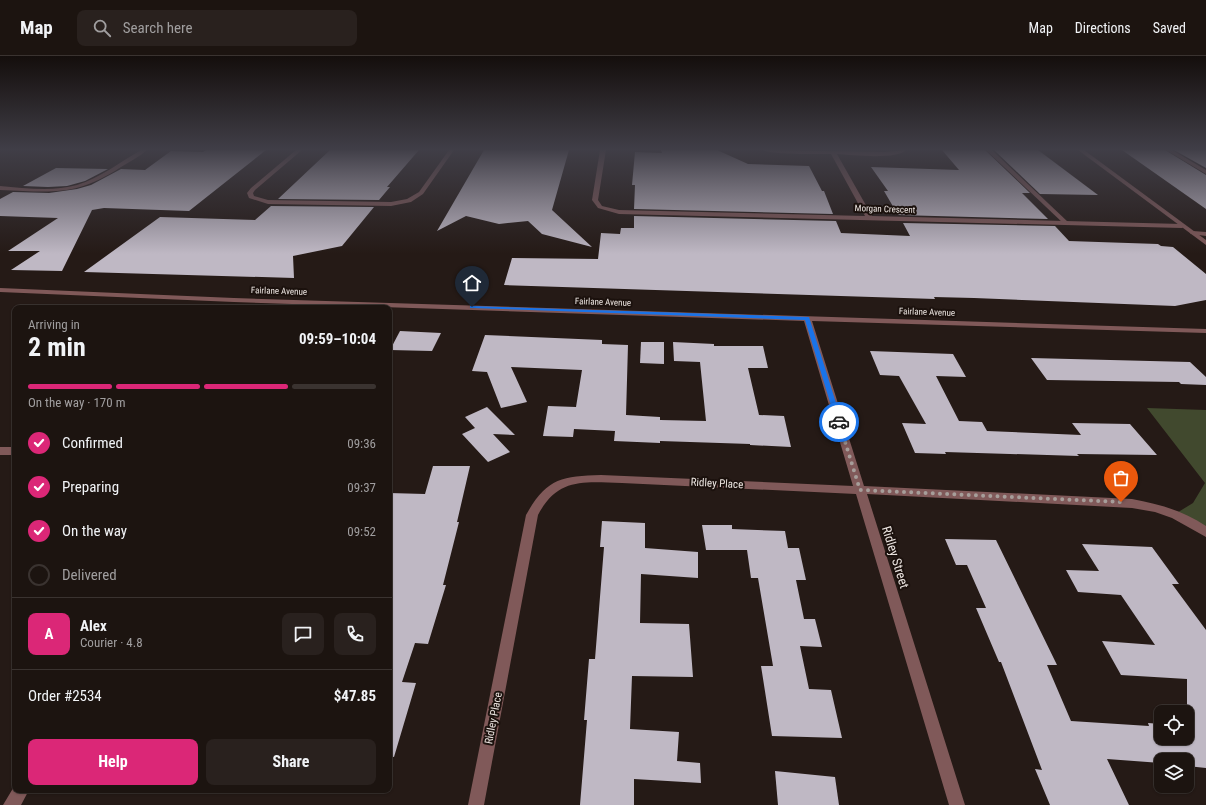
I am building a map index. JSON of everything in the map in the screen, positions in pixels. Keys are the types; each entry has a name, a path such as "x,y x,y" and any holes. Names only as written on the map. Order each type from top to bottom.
{"street":[{"path":"0,188 55,190 81,185"},
{"path":"258,185 250,193 252,197 268,202 383,204 402,203 416,198 427,185"},
{"name":"Morgan Crescent","path":"597,185 595,200 600,207 611,211 1182,226"},
{"path":"851,185 869,218"},
{"path":"1026,185 1066,222"},
{"path":"1127,185 1206,243"},
{"path":"1193,234 1206,234"},
{"name":"Fairlane Avenue","path":"0,290 234,300 1206,331"},
{"path":"230,305 234,300"},
{"name":"Ridley Street","path":"807,318 957,805"},
{"path":"0,451 12,451"},
{"name":"Ridley Place","path":"476,805 532,515 541,498 553,488 571,481 622,479 1113,501 1142,504 1175,514 1194,523 1206,532"},
{"path":"11,805 19,793"}],"green space":[{"path":"1147,408 1206,410 1206,532 1175,514 1193,503 1205,483"}],"building":[{"path":"25,185 71,185 48,187 23,186"},
{"path":"91,185 222,185 189,211 104,208 92,210 62,271 11,270 40,251 8,251 58,218 0,216 0,199 13,192 49,193 77,189"},
{"path":"293,185 389,185 387,187 390,187 379,200 278,199"},
{"path":"464,185 559,185 552,210 592,247 542,234 528,221 499,224 466,216 437,231"},
{"path":"632,185 819,185 822,191 824,191 833,214 634,209 635,185"},
{"path":"884,185 1022,185 1030,193 1022,193 1048,219 898,215 884,191 888,191"},
{"path":"1031,185 1085,185 1098,195 1040,194"},
{"path":"1172,185 1206,185 1206,209"},
{"path":"271,206 374,207 342,246 293,256 294,278 84,272 160,217 255,220"},
{"path":"634,216 836,221 841,233 910,236 903,223 1055,226 1069,241 1158,244 1161,246 1173,247 1206,274 1206,300 1175,306 974,298 934,297 935,299 504,285 512,258 598,259 601,233 620,234 621,228 634,228"},
{"path":"400,331 441,333 432,351 392,350 392,346"},
{"path":"485,335 602,340 602,344 628,345 626,415 660,417 660,420 706,421 700,362 674,361 673,342 714,344 714,346 763,346 768,368 748,368 759,415 784,416 791,447 750,444 614,441 615,431 574,429 573,437 543,436 548,406 576,407 582,370 511,367 527,402 501,408 487,372 472,371"},
{"path":"641,342 664,342 664,364 640,363"},
{"path":"870,351 953,354 966,377 936,376 959,421 982,422 987,431 1081,435 1072,423 1130,424 1157,455 1077,454 1079,456 945,452 946,454 915,453 902,423 926,424 899,376 880,375"},
{"path":"1031,358 1190,362 1206,377 1206,385 1181,384 1179,382 1047,380"},
{"path":"487,407 515,435 493,434 510,452 488,462 462,434 475,428 465,417"},
{"path":"433,466 470,466 457,522 459,522 443,585 446,585 428,644 415,643 402,682 416,683 394,757 392,757 392,493 425,494"},
{"path":"602,521 645,523 645,548 698,552 698,578 641,574 640,623 689,624 693,677 632,676 630,729 679,732 677,761 700,763 701,783 634,779 634,805 580,805 587,720 584,720 589,659 595,659 604,547 600,547"},
{"path":"702,525 732,525 732,529 785,531 788,548 799,548 806,580 796,580 804,619 815,619 822,647 800,646 809,689 831,690 842,738 772,736 761,666 773,666 758,578 751,578 747,550 706,550"},
{"path":"945,539 996,540 1057,665 1047,665 1071,721 1149,726 1148,723 1154,723 1154,745 1194,745 1194,705 1187,705 1187,679 1121,675 1102,641 1155,645 1121,595 1078,592 1066,570 1099,571 1082,544 1152,547 1179,584 1172,584 1206,630 1206,768 1194,767 1194,753 1154,753 1154,762 1107,759 1129,805 1050,805 1035,769 1042,770 1001,662 999,662 976,608 986,608 967,565 956,565"},
{"path":"775,771 835,777 839,805 778,805"}],"way so far":[{"path":"839,422 860,490 1121,502"}],"route":[{"path":"472,307 807,318 839,422"}]}
